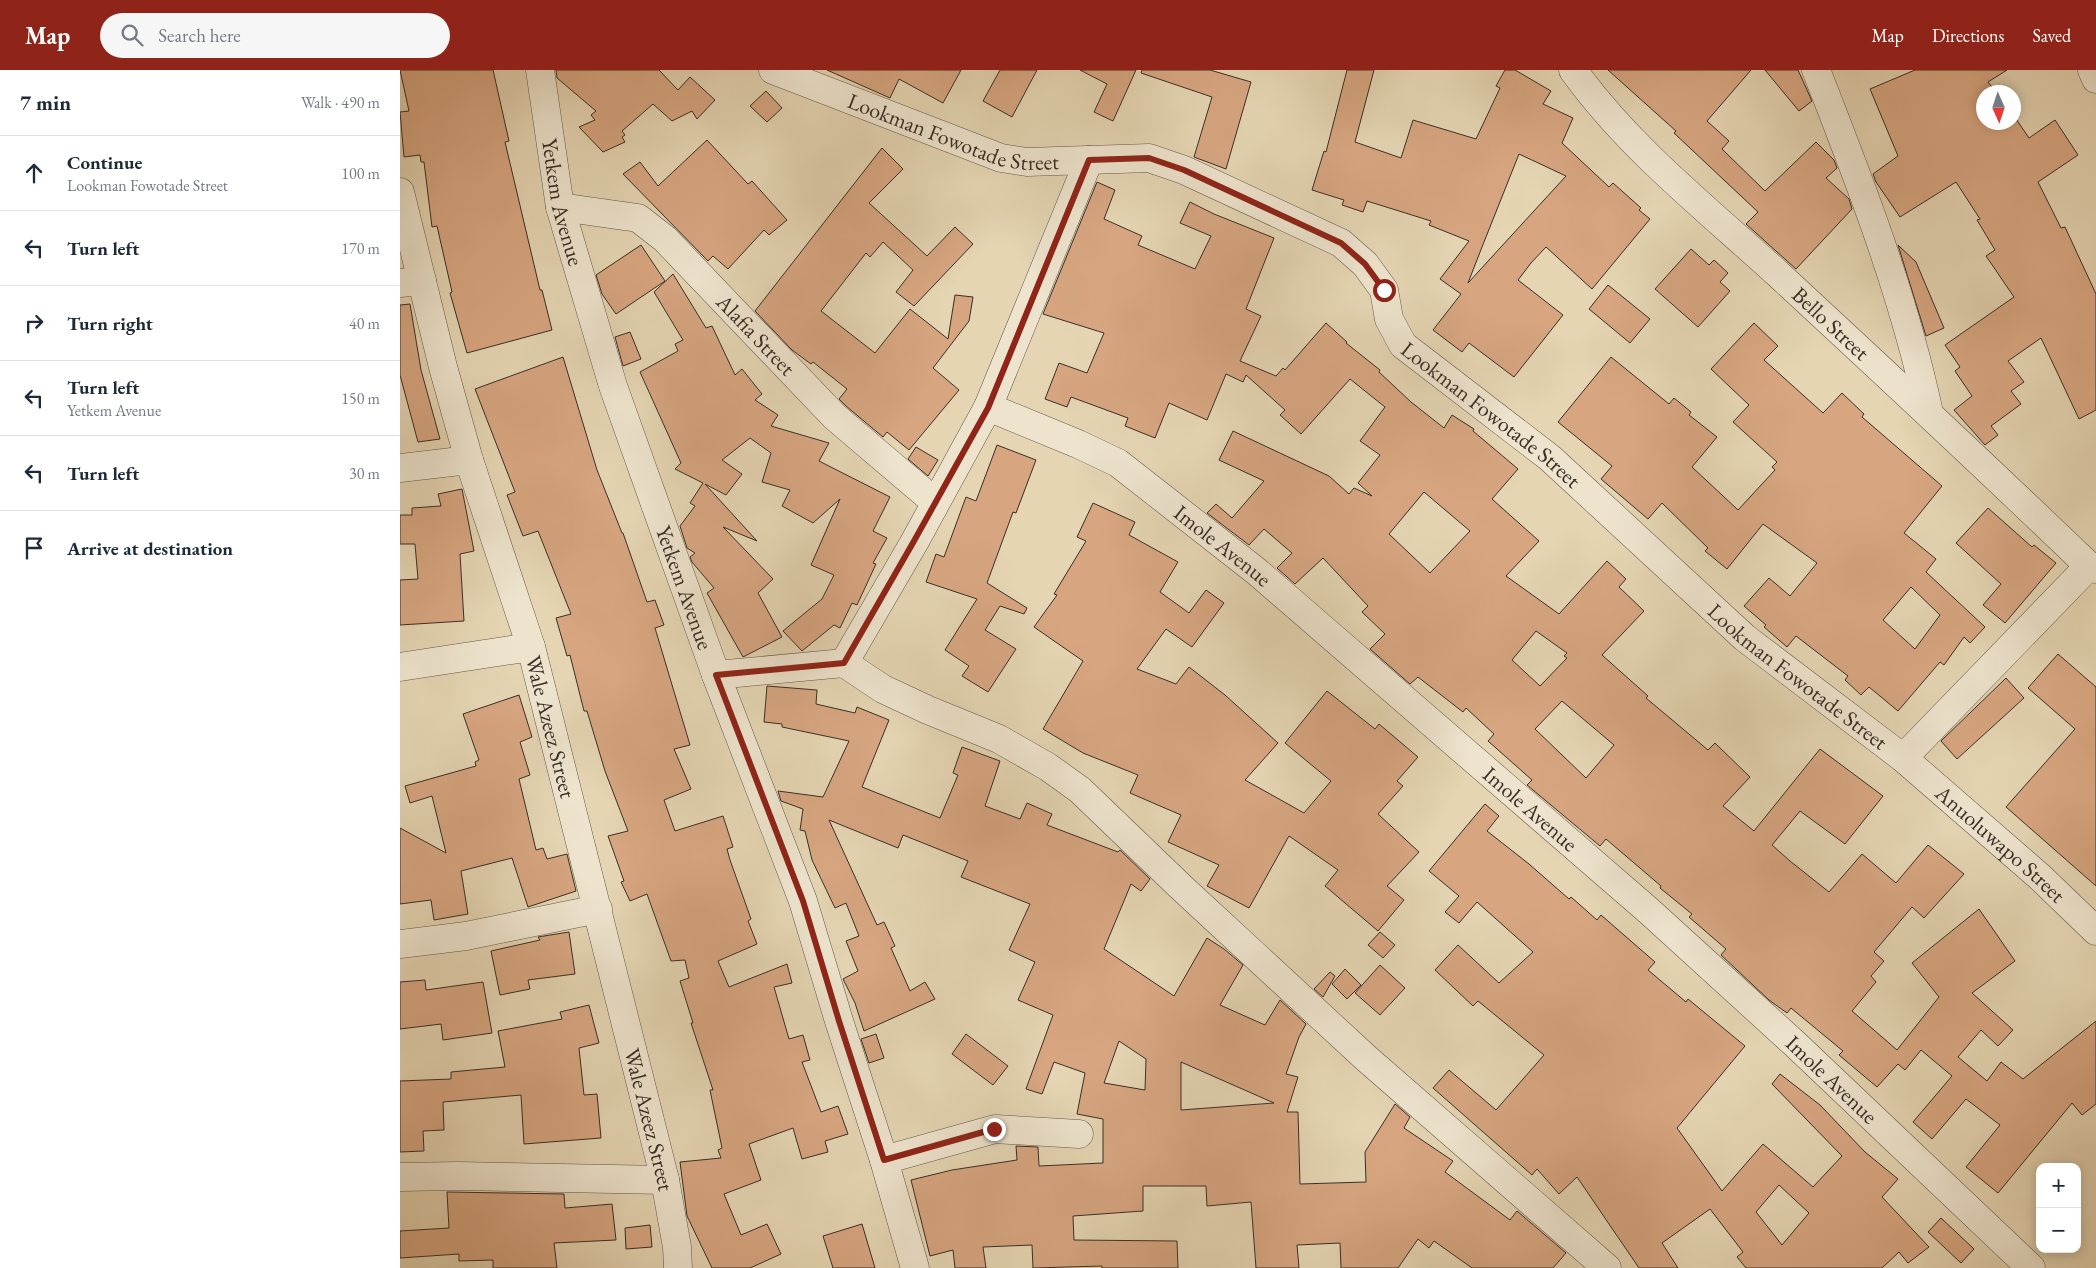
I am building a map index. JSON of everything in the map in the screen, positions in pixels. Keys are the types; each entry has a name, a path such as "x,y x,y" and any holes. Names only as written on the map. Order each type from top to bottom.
{"street":[{"name":"Yetkem Avenue","path":"540,70 560,207 614,386 716,675 803,901 884,1160 914,1268"},
{"name":"Lookman Fowotade Street","path":"773,70 1001,158 1027,162 1149,158 1184,170 1341,243 1365,264 1384,290 1389,319 1403,345 1550,458 1745,638 1903,758"},
{"name":"Bello Street","path":"1573,70 1590,93 1636,144 1929,413 2093,567"},
{"path":"1816,70 1855,169 1898,294 1916,352 1929,413"},
{"path":"2092,70 2096,79"},
{"path":"844,663 988,408 1089,160"},
{"name":"Wale Azeez Street","path":"400,192 411,282 443,367 469,460 531,647 665,1180 677,1247 678,1268"},
{"name":"Alafia Street","path":"560,207 638,218 665,239 835,417 935,502"},
{"name":"Imole Avenue","path":"988,408 1078,444 1118,463 1256,571 1678,938 1795,1044 2031,1268"},
{"path":"400,468 469,460"},
{"path":"1903,758 2093,567"},
{"path":"400,667 531,647"},
{"path":"716,675 844,663 883,689 998,739 1048,767 1080,790 1182,888 1366,1058 1607,1268"},
{"name":"Anuoluwapo Street","path":"1903,758 2040,877 2096,931"},
{"path":"400,944 466,936 598,909"},
{"path":"884,1160 994,1129 1079,1134"},
{"path":"400,1178 458,1176 665,1180"}],"building":[{"path":"400,70 493,70 509,141 505,142 540,290 542,290 552,330 467,353 450,293 452,292 437,226 432,227 424,162 421,162 420,155 404,157 400,112 409,111"},
{"path":"556,70 659,70 678,90 690,77 715,100 697,119 692,111 672,121 653,104 622,131 625,135 622,137 625,142 603,152 579,127 595,120 591,115 596,111 557,78"},
{"path":"827,70 961,70 943,103 899,79 890,98"},
{"path":"1000,70 1037,70 1012,117 983,101"},
{"path":"1080,70 1136,70 1113,121 1094,112 1107,84"},
{"path":"1142,70 1210,70 1251,82 1226,169 1194,157 1212,97 1141,73"},
{"path":"1347,70 1374,70 1355,142 1401,158 1413,120 1476,139 1500,88 1496,86 1505,70 1515,70 1551,91 1543,104 1573,118 1562,143 1609,187 1613,183 1641,208 1639,210 1650,219 1592,289 1546,247 1531,263 1518,280 1563,315 1514,377 1469,343 1462,352 1433,330 1461,294 1440,279 1469,241 1429,225 1431,221 1367,201 1363,212 1342,205 1344,200 1312,190 1324,151 1326,152","holes":["1519,154 1566,176 1468,283"]},
{"path":"1608,70 1751,70 1707,121 1729,141 1722,149 1765,191 1816,142 1834,160 1837,168 1826,178 1849,199 1852,209 1796,269 1746,224 1758,212 1674,133 1676,131"},
{"path":"1765,70 1798,70 1812,101 1799,111"},
{"path":"1915,70 2007,70 1988,82 1990,85 1976,85 1976,130 2021,130 2021,126 2029,138 2055,120 2078,155 2038,182 2061,228 2065,227 2096,294 2096,410 2079,419 2041,338 2008,361 2024,382 2011,391 2021,404 1991,426 1998,435 1985,445 1954,410 1972,396 1955,371 1960,367 1945,345 2014,297 1986,256 1995,250 1977,220 1980,219 1956,182 1900,217 1876,182 1873,174 1898,156 1870,89"},
{"path":"766,91 782,108 767,122 750,106"},
{"path":"707,140 748,184 752,181 787,220 769,235 764,230 728,269 713,256 708,261 623,174 640,162 658,186"},
{"path":"882,148 903,169 869,203 927,256 955,227 973,244 914,306 896,292 913,270 883,242 870,257 866,253 821,311 875,353 910,309 948,339 955,295 973,297 969,321 933,368 959,390 909,450 887,432 883,437 846,406 839,399 847,389 813,362 811,364 792,350 755,311"},
{"path":"1097,182 1115,190 1104,219 1142,236 1138,245 1195,269 1211,236 1180,223 1190,202 1214,214 1274,238 1246,309 1261,316 1240,361 1276,376 1283,368 1285,370 1326,323 1346,343 1380,370 1379,372 1411,402 1444,428 1452,415 1474,429 1473,431 1518,469 1492,499 1539,541 1506,576 1559,614 1607,561 1626,579 1619,587 1644,611 1602,655 1648,696 1646,698 1708,750 1715,743 1750,777 1723,806 1754,831 1820,749 1883,796 1845,844 1800,811 1772,845 1829,892 1862,854 1896,883 1928,845 1964,874 1924,918 1912,907 1874,952 1884,961 1871,976 1876,982 1852,1011 1897,1050 1939,997 1912,963 1979,909 2015,961 1972,993 2013,1030 1998,1046 1981,1030 1958,1057 1987,1081 2001,1062 2023,1079 2096,1021 2096,1104 2082,1115 2072,1103 1998,1193 1966,1167 2000,1125 1966,1099 1932,1139 1913,1122 1952,1076 1921,1050 1905,1070 1898,1064 1877,1087 1839,1055 1843,1051 1791,1008 1787,1013 1769,1000 1721,955 1726,949 1689,917 1692,914 1660,888 1661,886 1606,839 1600,846 1527,785 1532,780 1488,741 1494,734 1466,708 1463,712 1418,677 1410,684 1370,649 1385,634 1362,612 1368,606 1323,558 1295,584 1277,568 1292,553 1264,529 1249,545 1207,513 1216,504 1232,518 1264,481 1219,460 1233,431 1329,476 1349,494 1354,488 1372,496 1358,483 1380,455 1360,441 1385,407 1350,379 1301,434 1280,415 1285,410 1246,375 1243,382 1226,374 1207,420 1169,403 1155,438 1125,426 1128,418 1071,397 1067,407 1045,399 1059,363 1087,373 1104,333 1043,314","holes":["1424,492 1470,531 1430,573 1389,534","1536,631 1567,653 1564,656 1567,658 1540,686 1512,660","1562,701 1614,745 1586,778 1535,729"]},
{"path":"641,245 665,281 616,314 602,294 596,275"},
{"path":"1898,245 1916,262 1944,328 1926,336"},
{"path":"1691,249 1709,265 1714,260 1728,273 1720,282 1730,291 1698,327 1655,289"},
{"path":"673,274 706,328 712,326 735,375 742,369 762,394 755,400 778,415 771,426 829,443 819,461 890,497 873,531 887,538 873,563 876,564 857,605 852,603 840,628 834,625 802,651 783,631 822,599 834,575 811,565 840,499 813,523 782,506 790,490 762,482 771,453 750,438 722,460 742,474 726,495 705,484 757,541 723,527 773,579 758,593 782,637 743,657 707,593 714,588 692,562 690,557 695,553 687,548 680,526 695,506 690,503 703,483 675,469 681,463 640,372 678,351 675,344 683,340 654,292"},
{"path":"1608,285 1650,319 1630,343 1589,309"},
{"path":"410,304 421,370 440,439 418,442 400,375 400,305"},
{"path":"1754,323 1778,346 1764,360 1823,413 1842,393 1864,414 1862,417 1942,486 1904,533 1936,559 1926,572 1985,627 1970,643 1964,637 1944,665 1940,662 1898,711 1869,687 1861,695 1845,680 1848,676 1796,636 1787,647 1744,606 1769,578 1790,596 1817,563 1763,524 1727,569 1705,551 1708,548 1662,503 1648,519 1601,479 1612,466 1558,422 1611,357 1669,404 1674,398 1691,412 1689,415 1717,437 1692,467 1738,510 1775,470 1772,467 1777,462 1733,422 1749,405 1711,369","holes":["1911,587 1940,615 1915,649 1883,620"]},
{"path":"630,332 641,359 623,366 615,337"},
{"path":"563,357 597,470 623,533 647,602 655,600 664,625 655,628 690,745 674,749 691,789 664,800 675,831 723,816 733,847 727,849 751,919 748,921 757,944 718,961 729,987 787,964 792,983 774,987 789,1039 803,1035 810,1060 802,1062 821,1112 838,1106 848,1134 825,1141 828,1152 802,1159 793,1128 749,1144 761,1180 724,1194 741,1235 767,1224 781,1254 750,1268 712,1268 687,1216 680,1162 721,1158 718,1150 722,1148 710,1090 713,1090 691,1023 693,1023 680,981 689,978 685,960 671,961 647,894 630,901 621,882 624,881 608,836 628,831 605,771 587,711 584,711 570,655 567,656 556,618 571,614 538,531 523,536 507,495 515,492 475,389"},
{"path":"997,445 1036,460 1016,513 1013,512 987,583 1027,608 1024,614 1000,606 985,630 1016,649 988,692 962,676 969,666 945,650 977,599 926,582 936,554 944,557 966,497 976,501"},
{"path":"916,447 938,460 928,476 908,459"},
{"path":"462,489 474,551 460,554 464,621 400,625 400,580 418,579 415,544 400,544 400,515 412,515 412,508 441,506 438,494"},
{"path":"1093,503 1135,522 1129,535 1178,562 1160,592 1189,613 1206,590 1224,603 1192,647 1166,629 1137,669 1176,684 1189,667 1225,695 1278,743 1245,780 1304,813 1331,781 1285,743 1327,691 1375,729 1379,724 1418,757 1397,781 1403,786 1378,814 1419,852 1387,886 1404,900 1378,931 1325,886 1338,870 1289,836 1249,908 1207,886 1219,865 1168,842 1181,815 1130,793 1138,775 1083,753 1043,729 1083,661 1034,627 1057,595 1054,594 1086,541 1077,537"},
{"path":"1988,508 2032,547 2034,545 2056,563 2005,623 1983,605 2001,584 1956,543"},
{"path":"2058,654 2096,687 2096,886 2006,807 2075,729 2028,688"},
{"path":"2006,678 2024,698 1957,759 1941,741"},
{"path":"767,686 817,690 816,704 855,713 857,707 889,720 862,787 940,818 958,775 953,773 962,747 1000,761 985,806 1020,819 1027,803 1052,814 1047,825 1118,852 1120,850 1150,879 1141,891 1131,884 1104,949 1174,996 1207,938 1243,965 1220,1005 1265,1025 1280,1000 1306,1024 1299,1037 1286,1074 1298,1077 1287,1112 1298,1112 1300,1184 1366,1182 1365,1152 1395,1104 1410,1117 1404,1128 1453,1161 1445,1172 1510,1220 1517,1211 1566,1253 1553,1268 1472,1268 1434,1241 1429,1248 1418,1239 1398,1268 1341,1268 1340,1243 1297,1245 1299,1268 1256,1268 1251,1202 1207,1206 1206,1186 1143,1186 1143,1211 1073,1216 1074,1240 1177,1241 1178,1268 1102,1268 1102,1266 1033,1268 1032,1245 983,1247 986,1268 955,1268 953,1250 930,1256 911,1180 952,1170 1017,1160 1016,1146 1038,1147 1039,1166 1103,1163 1103,1119 1077,1114 1085,1073 1054,1062 1042,1094 1026,1089 1053,1015 1018,1000 1035,962 1009,950 1030,904 961,877 968,861 903,835 898,848 829,820 877,925 884,922 895,946 891,948 910,991 925,982 935,999 864,1031 855,1003 843,979 858,971 846,941 859,936 846,903 835,908 812,860 805,831 800,830 803,809 781,801 778,791 823,797 849,741 782,727 782,724 764,722","holes":["1119,1041 1146,1059 1145,1090 1104,1083","1181,1062 1274,1103 1181,1110"]},
{"path":"519,695 532,737 520,742 530,775 519,779 536,850 543,848 547,859 567,854 576,891 528,907 512,858 461,871 468,914 434,920 431,900 400,904 400,828 446,853 432,796 410,803 405,786 476,766 475,762 479,760 463,714"},
{"path":"1485,804 1499,816 1487,831 1569,899 1571,897 1597,920 1601,915 1655,962 1648,970 1686,1002 1688,999 1745,1046 1677,1128 1722,1191 1763,1144 1813,1187 1842,1156 1772,1084 1780,1074 1820,1105 1865,1152 1898,1179 1882,1197 1929,1247 1908,1263 1899,1252 1882,1268 1746,1268 1737,1257 1743,1252 1710,1209 1662,1243 1678,1268 1639,1268 1577,1177 1559,1194 1537,1169 1532,1175 1433,1088 1449,1070 1496,1110 1544,1055 1478,1001 1473,1006 1435,970 1458,945 1499,983 1533,952 1477,902 1459,923 1445,912 1459,896 1429,871","holes":["1779,1185 1809,1213 1782,1245 1756,1212"]},
{"path":"569,932 575,974 528,980 530,989 500,995 491,951 540,940 538,937"},
{"path":"1380,932 1395,945 1383,958 1368,945"},
{"path":"1380,965 1405,988 1380,1015 1355,993"},
{"path":"1345,969 1361,985 1347,999 1332,984"},
{"path":"1330,972 1335,976 1323,997 1314,989"},
{"path":"425,980 426,990 483,982 492,1033 443,1040 441,1024 400,1029 400,982"},
{"path":"589,1005 599,1043 579,1048 584,1095 597,1094 601,1138 524,1144 521,1095 443,1102 444,1130 423,1131 424,1151 400,1152 400,1081 451,1079 451,1072 505,1067 498,1031 562,1019 560,1012"},
{"path":"876,1034 884,1058 869,1063 861,1039"},
{"path":"966,1034 1008,1066 993,1085 952,1054"},
{"path":"447,1192 564,1194 565,1208 612,1204 616,1240 554,1243 557,1268 493,1268 493,1260 459,1261 459,1254 400,1258 400,1231 449,1228"},
{"path":"1941,1218 1974,1249 1961,1263 1928,1232"},
{"path":"862,1224 875,1268 833,1268 823,1236"},
{"path":"650,1225 652,1247 626,1249 625,1228"}],"route":[{"path":"994,1129 884,1160 803,901 716,675 844,663 988,408 1089,160 1149,158 1184,170 1341,243 1365,264 1384,290"}]}
